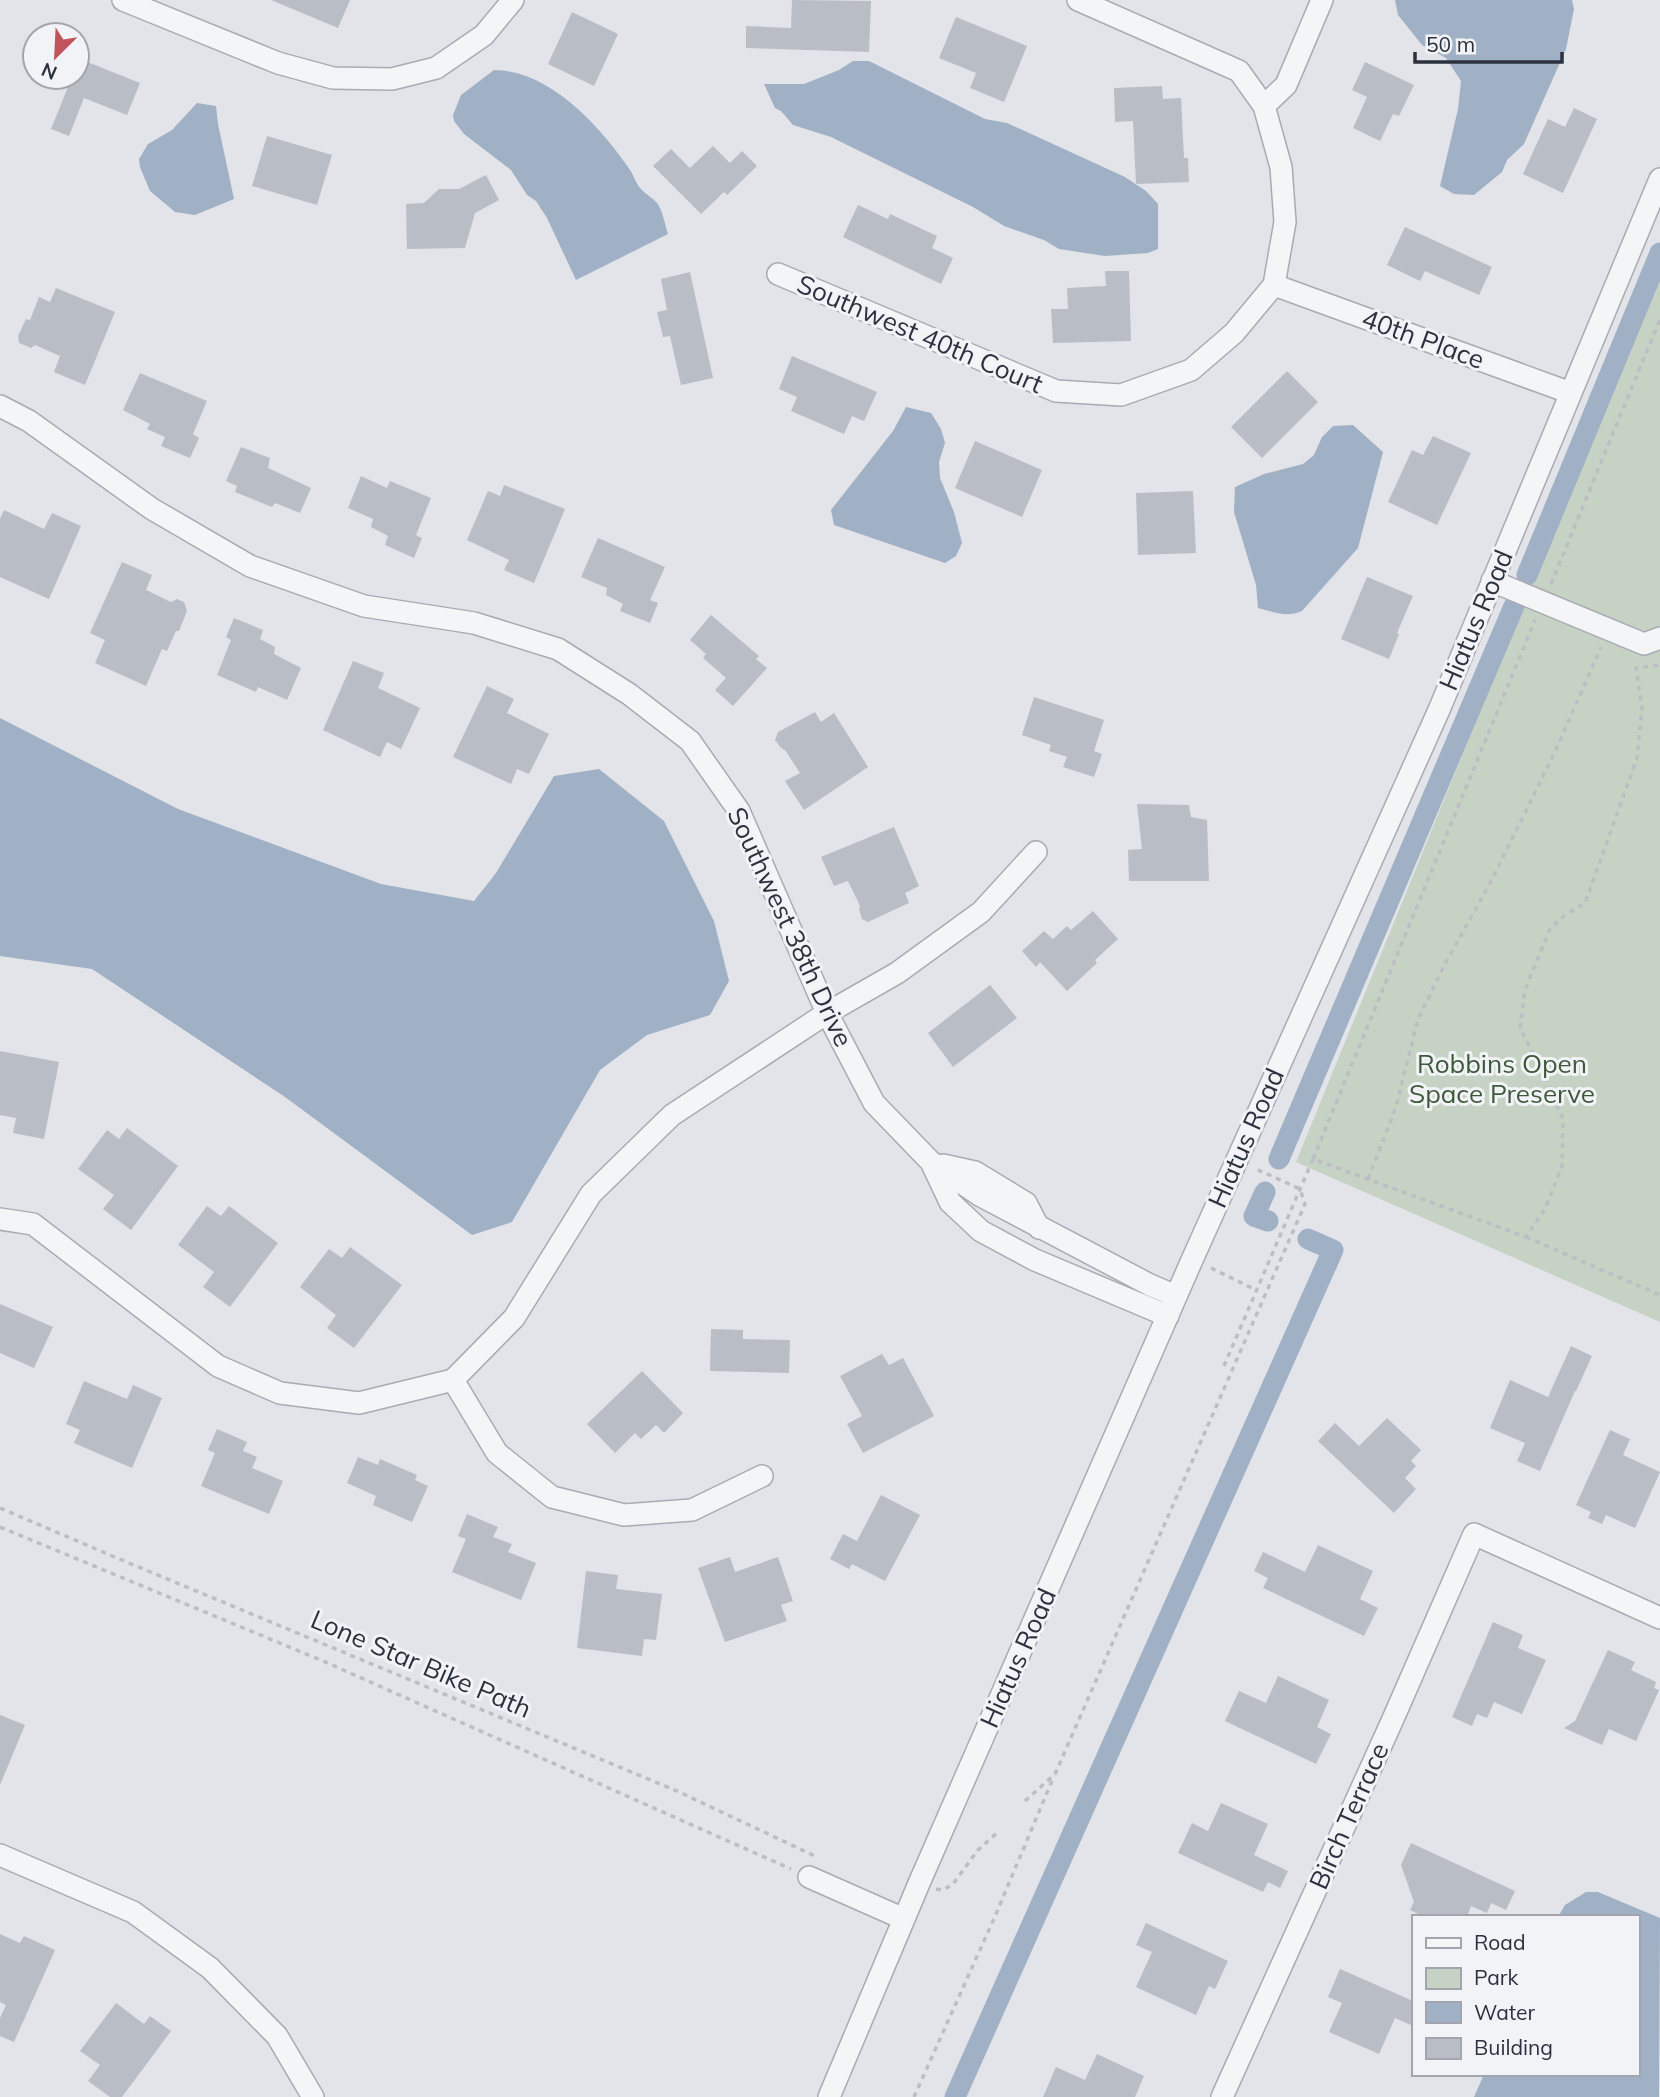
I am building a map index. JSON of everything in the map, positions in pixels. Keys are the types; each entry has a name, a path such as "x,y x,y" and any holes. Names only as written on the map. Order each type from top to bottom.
{"street":[{"path":"124,0 278,63 333,78 392,79 436,68 484,35 513,0"},
{"path":"1078,0 1239,71 1264,106 1282,167 1285,222 1274,285"},
{"path":"1264,106 1286,85 1322,0"},
{"name":"Hiatus Road","path":"829,2097 1168,1316 1439,710 1660,178"},
{"name":"Southwest 40th Court","path":"778,274 1056,391 1121,395 1191,370 1234,333 1274,285"},
{"name":"40th Place","path":"1274,285 1572,393"},
{"name":"Southwest 38th Drive","path":"0,406 29,421 152,509 250,566 364,606 474,623 558,649 629,694 690,741 739,811 827,1013 874,1103 931,1162 981,1196 1150,1285 1177,1296"},
{"path":"1492,581 1644,644 1660,638"},
{"path":"0,1219 33,1224 218,1366 280,1393 359,1403 453,1380 514,1318 591,1194 672,1115 827,1013 897,973 981,912 1036,852"},
{"name":"Southwest 38th Drive","path":"931,1162 950,1202 981,1231 1035,1260 1168,1316"},
{"path":"453,1380 497,1453 552,1497 624,1515 692,1510 762,1476"},
{"name":"Birch Terrace","path":"1222,2097 1388,1732 1474,1534 1660,1618"},
{"path":"0,1855 132,1912 210,1968 277,2036 313,2097"},
{"path":"808,1877 904,1919"}],"path":[{"path":"1224,1366 1313,1158 1660,319"},
{"path":"1368,1179 1396,1107 1418,1019 1528,808 1609,629"},
{"path":"1526,1237 1545,1209 1562,1166 1563,1119 1520,1028 1525,990 1550,929 1565,915 1585,903 1637,758 1642,708 1636,668 1660,665"},
{"path":"1313,1158 1526,1237 1660,1295"},
{"path":"914,2097 1305,1204 1300,1189 1237,1160"},
{"path":"1209,1267 1256,1290"},
{"name":"Lone Star Bike Path","path":"0,1508 677,1791 825,1861"},
{"path":"0,1527 323,1661 808,1877"},
{"path":"1025,1801 1055,1774"},
{"path":"931,1886 943,1890 948,1888 978,1850 998,1832"}],"green space":[{"name":"Robbins Open Space Preserve","path":"1660,271 1660,1322 1296,1162"}],"water":[{"path":"1395,0 1572,0 1574,9 1566,49 1524,144 1507,160 1502,172 1474,195 1454,194 1440,186 1458,109 1461,81 1446,58 1422,45 1398,15"},
{"path":"853,61 869,61 985,119 1007,123 1125,177 1146,191 1158,204 1158,249 1148,253 1105,256 1059,249 1044,240 1004,226 973,207 831,137 793,125 775,108 764,84 804,84 839,70"},
{"path":"494,70 535,80 554,90 589,119 618,153 639,187 657,203 668,234 576,280 547,218 536,201 527,195 511,170 464,134 454,121 453,115 461,95"},
{"path":"197,103 216,106 234,199 195,215 175,212 150,191 139,159 148,144 172,130"},
{"path":"906,407 931,413 941,429 945,443 939,462 940,478 954,512 962,543 956,556 945,563 834,525 831,510 893,431"},
{"path":"1353,425 1383,452 1358,548 1302,611 1285,614 1258,608 1256,585 1234,512 1235,487 1264,474 1303,464 1314,455 1322,437 1333,426"},
{"path":"0,718 178,809 381,884 474,901 496,873 554,776 599,769 664,821 714,921 729,981 710,1015 647,1035 600,1070 512,1222 472,1235 285,1097 92,969 0,956"},
{"path":"1586,1892 1598,1892 1660,1918 1659,2097 1474,2097 1483,2076 1639,2076 1639,1915 1559,1915 1565,1905"}],"building":[{"path":"271,0 350,0 338,28"},
{"path":"792,0 871,1 869,52 746,48 746,26 791,28"},
{"path":"572,12 618,34 594,86 548,64"},
{"path":"956,17 1027,46 1004,102 970,88 976,73 939,58"},
{"path":"1365,62 1414,85 1399,116 1393,114 1380,141 1353,128 1367,97 1352,90"},
{"path":"91,63 140,83 127,115 84,98 69,136 51,129 66,91 91,91"},
{"path":"1162,86 1163,99 1181,98 1184,158 1188,158 1189,182 1136,184 1133,121 1115,122 1114,88"},
{"path":"1574,108 1597,119 1563,193 1523,174 1548,119 1565,127"},
{"path":"267,136 332,155 317,205 252,186"},
{"path":"713,146 730,163 742,151 757,166 727,195 724,192 701,214 653,166 671,149 690,168"},
{"path":"486,175 499,200 475,213 465,248 407,249 406,204 424,203 439,189 459,189"},
{"path":"858,205 888,219 890,214 937,236 932,248 953,258 941,284 843,237"},
{"path":"1405,227 1492,267 1479,295 1425,271 1420,281 1387,265"},
{"path":"1105,271 1129,271 1131,341 1053,343 1051,309 1068,309 1067,288 1106,286"},
{"path":"690,272 713,378 681,385 670,336 663,337 657,312 667,310 661,279"},
{"path":"56,288 115,312 85,385 54,372 60,356 35,345 31,348 19,343 18,336 26,319 30,320 39,297 50,302"},
{"path":"792,356 877,392 864,421 852,416 844,434 791,411 797,397 779,389"},
{"path":"1287,371 1318,402 1262,458 1231,427"},
{"path":"140,373 207,401 193,434 199,438 190,458 161,446 165,437 147,429 150,424 123,410"},
{"path":"1433,436 1471,453 1437,525 1388,502 1412,450 1423,455"},
{"path":"975,441 1042,470 1022,517 955,488"},
{"path":"241,447 270,458 268,468 311,488 300,513 275,503 272,507 235,492 237,486 226,481"},
{"path":"361,476 387,488 390,481 431,498 416,535 422,538 414,558 385,545 388,536 371,527 373,519 348,508"},
{"path":"504,485 565,509 534,583 504,570 509,560 467,540 488,491 500,496"},
{"path":"1193,491 1196,553 1138,555 1136,493"},
{"path":"4,510 44,529 52,513 81,526 49,599 0,577 0,519"},
{"path":"598,538 665,567 650,600 658,603 650,623 620,611 623,604 606,595 607,588 581,577"},
{"path":"122,562 152,575 146,590 171,602 177,599 184,602 187,611 167,651 162,649 146,686 95,663 105,640 90,633"},
{"path":"1367,577 1413,596 1389,659 1341,639"},
{"path":"711,615 759,656 756,659 767,668 733,706 715,690 726,678 703,658 706,654 690,640"},
{"path":"234,618 263,630 260,639 275,647 274,654 301,668 287,700 258,687 256,692 217,675 231,640 226,637"},
{"path":"353,661 384,673 378,688 420,708 401,749 387,742 380,757 323,730"},
{"path":"487,686 514,699 507,713 549,734 529,774 517,769 511,784 453,757"},
{"path":"1034,697 1104,720 1094,751 1102,754 1094,777 1063,767 1067,757 1049,751 1051,745 1022,735"},
{"path":"815,712 821,722 834,713 868,767 804,810 785,781 800,773 775,740 778,732"},
{"path":"1137,804 1189,805 1191,817 1207,820 1209,881 1129,881 1128,850 1142,849"},
{"path":"894,827 919,886 905,893 909,903 868,922 862,919 860,906 848,881 834,886 821,857"},
{"path":"1093,911 1118,939 1067,991 1040,962 1036,967 1022,951 1044,931 1053,939 1067,926 1071,930"},
{"path":"990,985 1017,1018 953,1067 928,1033"},
{"path":"0,1051 59,1062 44,1139 13,1133 16,1118 0,1115"},
{"path":"127,1128 178,1166 131,1230 103,1209 114,1195 78,1169 107,1130 119,1139"},
{"path":"207,1206 221,1216 229,1206 278,1243 230,1307 203,1287 214,1272 178,1245"},
{"path":"350,1247 402,1285 354,1348 327,1328 336,1315 300,1287 329,1249 342,1258"},
{"path":"0,1304 53,1327 34,1368 0,1353"},
{"path":"711,1329 743,1330 743,1339 790,1340 789,1373 710,1371"},
{"path":"1571,1346 1592,1356 1540,1471 1517,1461 1525,1443 1490,1428 1510,1380 1548,1397"},
{"path":"882,1354 889,1365 903,1358 934,1416 863,1453 847,1424 862,1416 840,1376"},
{"path":"642,1371 683,1413 664,1433 656,1425 641,1439 635,1433 615,1453 587,1424"},
{"path":"84,1381 127,1399 133,1385 162,1398 132,1468 74,1443 80,1430 66,1424"},
{"path":"1387,1418 1421,1450 1411,1461 1416,1466 1405,1478 1416,1489 1394,1513 1318,1441 1335,1423 1359,1446"},
{"path":"217,1429 247,1442 243,1451 257,1457 252,1468 283,1481 269,1514 201,1486 215,1453 208,1450"},
{"path":"1610,1430 1630,1439 1623,1455 1660,1472 1635,1528 1606,1515 1602,1524 1588,1518 1591,1512 1576,1505"},
{"path":"358,1457 378,1465 380,1459 417,1475 415,1480 428,1486 412,1522 373,1505 376,1496 347,1483"},
{"path":"881,1495 920,1515 885,1581 852,1564 849,1569 830,1559 843,1534 857,1541"},
{"path":"467,1514 498,1527 493,1537 512,1544 508,1552 536,1563 521,1600 452,1572 466,1539 458,1536"},
{"path":"1318,1545 1373,1571 1360,1599 1378,1608 1364,1636 1263,1588 1268,1578 1254,1571 1263,1552 1305,1572"},
{"path":"730,1557 735,1572 778,1557 793,1601 781,1605 787,1621 725,1642 698,1568"},
{"path":"586,1571 618,1575 616,1589 662,1594 656,1640 644,1639 642,1656 577,1648"},
{"path":"1493,1622 1523,1635 1518,1648 1546,1660 1522,1714 1494,1702 1487,1718 1477,1714 1472,1726 1452,1717"},
{"path":"1608,1650 1635,1662 1631,1670 1656,1682 1654,1688 1659,1690 1636,1741 1609,1729 1602,1745 1564,1728 1575,1721"},
{"path":"1278,1676 1329,1700 1317,1727 1331,1734 1316,1764 1225,1721 1239,1691 1266,1703"},
{"path":"0,1715 25,1725 0,1785"},
{"path":"1221,1803 1268,1824 1254,1855 1288,1871 1280,1888 1268,1882 1263,1892 1178,1853 1192,1823 1208,1831"},
{"path":"1411,1843 1515,1891 1506,1910 1491,1903 1487,1913 1471,1906 1468,1915 1420,1915 1410,1910 1414,1902 1401,1865"},
{"path":"1146,1923 1228,1961 1215,1989 1209,1986 1196,2015 1136,1987 1152,1952 1136,1945"},
{"path":"0,1934 20,1943 24,1936 55,1950 14,2042 0,2036 0,2018 6,2005 0,2002"},
{"path":"1340,1969 1412,2001 1412,2026 1395,2018 1379,2054 1329,2032 1342,2003 1328,1997"},
{"path":"116,2003 144,2024 150,2016 171,2031 122,2097 110,2097 88,2081 100,2065 80,2051"},
{"path":"1097,2054 1144,2076 1135,2097 1043,2097 1056,2067 1085,2080"}],"waterway":[{"path":"1527,575 1660,253"},
{"path":"1279,1159 1514,606"},
{"path":"1265,1192 1254,1216 1268,1221"},
{"path":"955,2097 1333,1250 1308,1239"}]}
